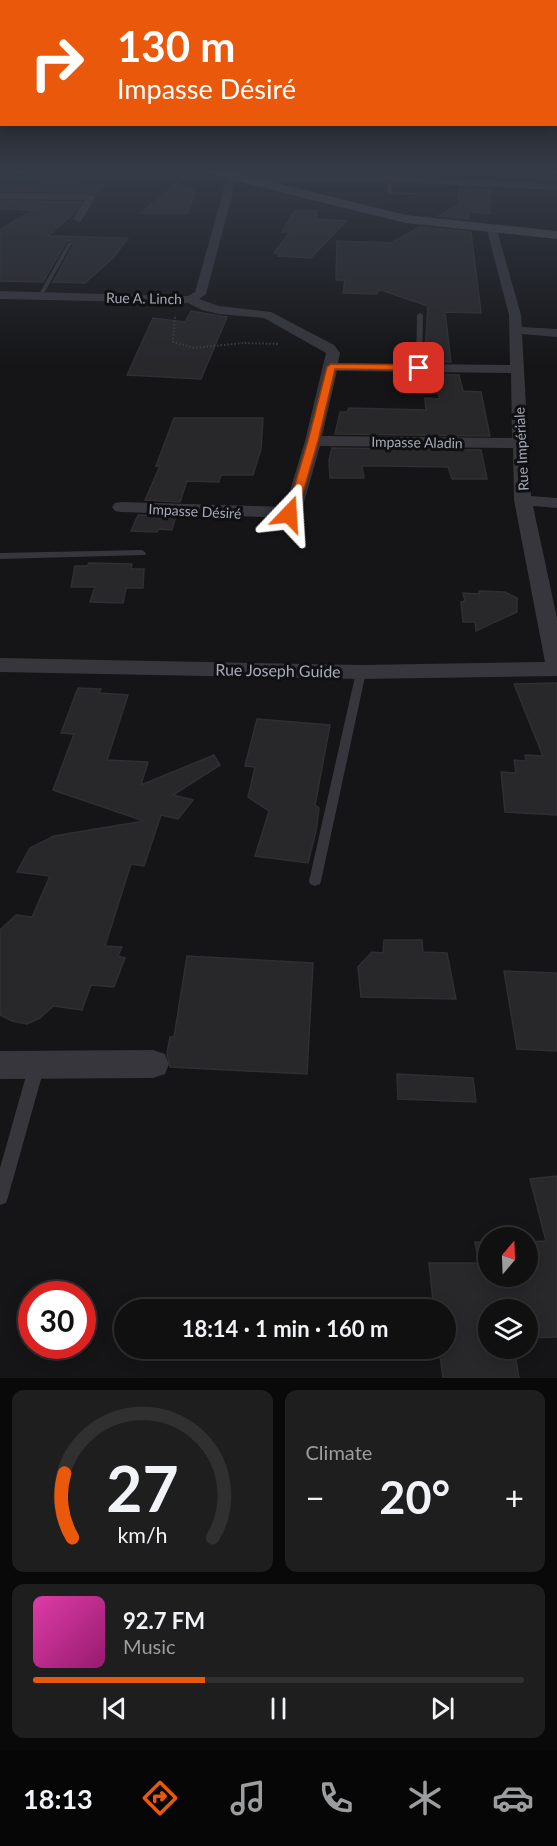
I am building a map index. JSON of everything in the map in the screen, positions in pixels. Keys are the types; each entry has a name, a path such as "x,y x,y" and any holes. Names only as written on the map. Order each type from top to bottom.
{"street":[{"name":"Rue A. Linch","path":"0,295 193,300 200,294 216,236"},
{"name":"Rue Impériale","path":"494,236 515,315 523,500 557,669"},
{"path":"193,300 219,310 267,315 333,353 331,367 517,369"},
{"path":"515,330 557,333"},
{"name":"Impasse Désiré","path":"121,507 292,513 331,367"},
{"name":"Impasse Aladin","path":"313,441 521,443"},
{"path":"523,500 557,503"},
{"name":"Rue Joseph Guide","path":"0,665 361,672 557,669"},
{"path":"0,1065 153,1064"}],"lane":[{"path":"40,296 70,243"},
{"path":"419,368 420,315"},
{"path":"0,556 142,553"},
{"path":"315,881 361,672"},
{"path":"0,1197 38,1065"}],"path":[{"path":"193,300 179,309 174,320 176,329 173,342 194,348 243,343 322,345"}],"building":[{"path":"0,236 128,238 113,258 85,283 53,282 74,244 71,240 66,242 43,282 0,281"},
{"path":"287,236 332,236 311,258 278,256 279,254 274,253"},
{"path":"403,236 472,236 481,313 445,312 451,362 427,362 425,353 428,306 378,289 377,294 343,293 345,280 336,280 337,241 391,243"},
{"path":"191,311 227,317 201,379 127,375 153,318 185,322"},
{"path":"432,374 459,375 463,391 481,392 490,436 335,434 340,412 347,412 349,408 426,410 425,398 440,399"},
{"path":"174,418 263,418 261,449 253,475 221,475 219,482 187,481 180,502 145,500 160,466 156,466"},
{"path":"332,448 481,450 487,479 452,479 448,467 383,466 362,466 364,478 330,478 329,460"},
{"path":"138,515 176,516 172,530 131,531"},
{"path":"89,563 132,564 131,569 144,569 143,588 126,588 123,603 90,602 95,587 71,587 75,566 87,566"},
{"path":"479,591 505,592 517,598 517,612 476,631 475,622 463,622 461,602 465,601 463,593 479,594"},
{"path":"557,683 557,815 505,812 501,772 516,773 514,760 526,761 525,755 543,756 514,684"},
{"path":"78,688 101,689 99,693 128,695 107,760 148,762 141,785 214,755 220,765 173,795 193,800 178,819 161,815 144,866 131,864 105,946 122,947 118,956 125,958 114,987 91,985 82,1010 53,1006 40,1018 27,1024 12,1021 0,1015 0,930 16,915 32,917 50,876 17,872 30,848 54,836 144,821 53,790 74,734 61,733"},
{"path":"257,719 330,725 315,805 319,808 316,831 308,863 255,856 269,811 248,797 255,767 245,766"},
{"path":"384,940 422,940 423,952 447,953 456,999 361,997 358,967 372,952 383,953"},
{"path":"187,956 313,963 307,1074 170,1067 167,1053 170,1037 174,1037"},
{"path":"504,971 557,973 557,1051 517,1049"},
{"path":"397,1074 473,1078 476,1102 398,1099"},
{"path":"557,1176 557,1337 538,1338 538,1299 478,1299 478,1359 516,1359 519,1378 443,1378 440,1359 456,1359 456,1299 433,1299 429,1263 478,1263 478,1287 538,1287 538,1241 546,1241 530,1179"},
{"path":"475,1242 478,1242 478,1258"}],"route":[{"path":"289,514 292,513 313,441 331,367 419,368"}]}
